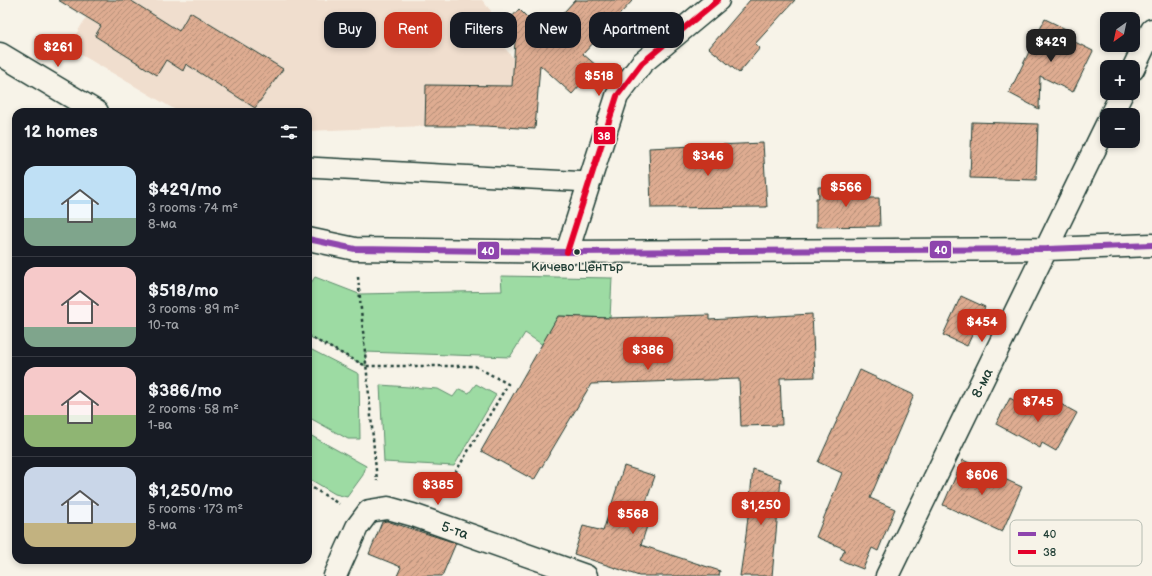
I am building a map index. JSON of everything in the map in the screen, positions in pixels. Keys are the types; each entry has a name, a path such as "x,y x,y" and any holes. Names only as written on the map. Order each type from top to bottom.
{"street":[{"path":"567,252 617,96 642,63 718,0"},
{"path":"1138,60 1152,30"},
{"path":"0,54 90,108"},
{"name":"8-ма","path":"887,576 1100,139"},
{"path":"312,240 355,249 567,252 1048,248 1152,245"},
{"name":"5-та","path":"372,514 388,508 427,520 586,576"},
{"path":"335,576 357,527 372,514"}],"lane":[{"path":"312,167 589,182"}],"path":[{"path":"312,487 372,514 366,366 355,249"},
{"path":"312,338 366,366 475,366 508,384 427,520"}],"shaded area":[{"path":"97,0 482,0 491,12 450,12 450,48 505,48 538,86 535,129 483,126 425,126 312,131 312,108 172,108 68,47"}],"green space":[{"path":"501,276 612,278 610,318 559,316 543,345 525,333 510,357 365,352 366,366 312,338 312,281 315,277 359,294 502,291"},
{"path":"312,350 359,374 360,439 348,439 312,419"},
{"path":"476,384 496,395 454,466 384,462 380,385 438,389 453,397 459,389 469,393"},
{"path":"312,436 366,466 363,475 347,497 335,494 312,480"}],"building":[{"path":"58,0 130,0 179,31 190,12 283,69 255,108 186,64 183,71 166,60 157,75 95,36 101,26"},
{"path":"575,0 633,0 622,12 589,12 589,48 583,54 597,66 572,94 540,65 535,129 486,126 425,126 426,85 512,86 515,48 517,48 516,12 519,9 525,15 525,48 581,48 581,12 564,12"},
{"path":"750,0 795,0 755,44 760,48 739,73 709,48"},
{"path":"1045,19 1072,32 1069,39 1093,51 1073,92 1040,76 1039,109 1009,93"},
{"path":"972,122 1038,124 1036,180 970,178"},
{"path":"763,143 767,207 651,208 649,148"},
{"path":"858,186 858,198 879,198 880,226 816,227 816,198 819,198 818,187"},
{"path":"961,296 985,307 967,346 943,335"},
{"path":"812,314 815,377 780,378 782,425 741,426 739,379 591,384 534,480 481,451 558,316 610,318 709,315 709,320"},
{"path":"860,370 914,395 870,498 895,509 878,551 872,548 863,569 840,560 845,549 816,537 842,473 818,462"},
{"path":"1048,397 1077,413 1056,451 1042,443 1040,448 996,424 1010,398 1038,414"},
{"path":"963,460 1022,487 1002,532 943,505"},
{"path":"624,466 655,476 646,502 654,504 641,545 720,571 719,576 639,576 574,554 583,526 603,531"},
{"path":"753,469 781,479 772,576 740,576"},
{"path":"387,521 456,543 442,576 397,576 401,567 369,554 382,522"}],"transit line":[{"name":"38","path":"567,252 617,96 642,63 718,0"},
{"name":"40","path":"312,240 355,249 567,252 1047,249 1152,245"}],"place":[{"name":"Кичево Център","path":"577,252"}]}
